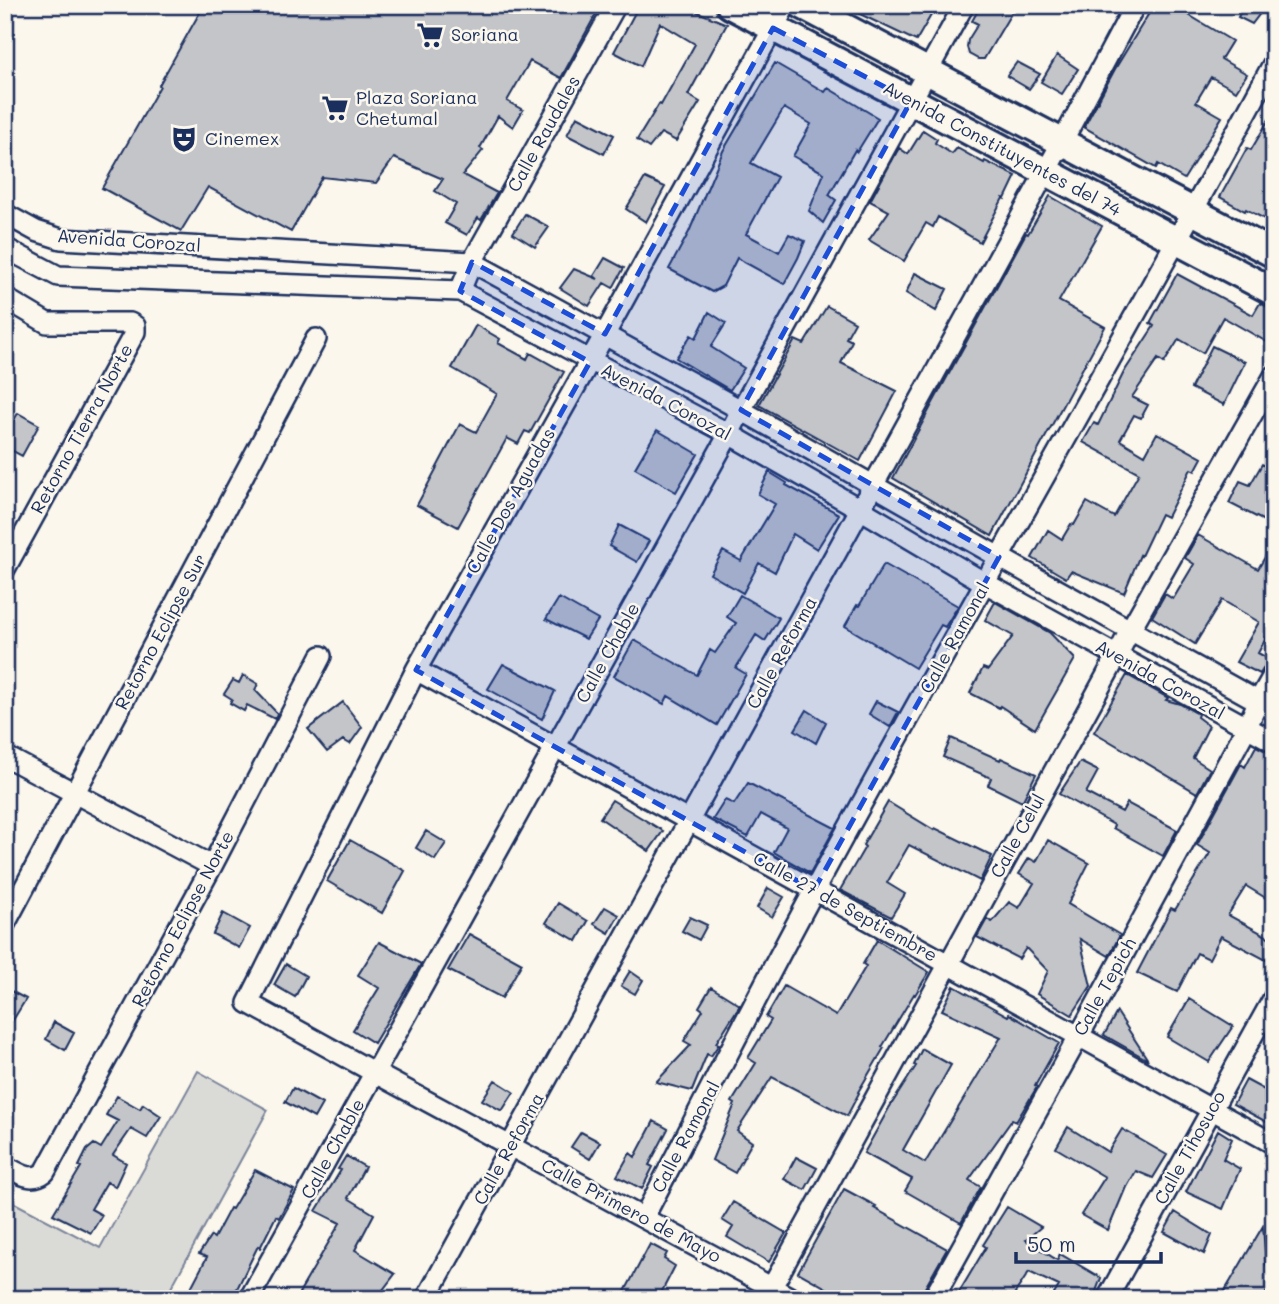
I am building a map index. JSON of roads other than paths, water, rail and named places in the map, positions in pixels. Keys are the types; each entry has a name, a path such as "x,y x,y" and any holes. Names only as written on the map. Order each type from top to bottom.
{"main road":[{"name":"Avenida Constituyentes del 74","path":"730,5 779,16 911,101 1274,292"},
{"name":"Avenida Constituyentes del 74","path":"803,5 1274,254"}],"street":[{"name":"Calle Raudales","path":"460,291 472,262 616,5"},
{"name":"Calle Chable","path":"249,1299 729,435 964,5"},
{"name":"Calle Reforma","path":"426,1299 1046,172 1135,5"},
{"name":"Calle Dos Aguadas","path":"248,1003 416,670 590,362 779,16"},
{"name":"Calle Ramonal","path":"644,1217 814,890 1194,212 1274,62"},
{"name":"Avenida Corozal","path":"5,214 36,231 61,239 472,262 741,410 1266,706"},
{"name":"Avenida Corozal","path":"5,248 58,276 460,291 729,435 985,583 1274,742"},
{"name":"Retorno Tierra Norte","path":"5,299 47,323 130,323 135,326 135,331 5,569"},
{"name":"Retorno Eclipse Sur","path":"5,924 316,339"},
{"name":"Calle Celul","path":"769,1293 1130,630 1274,376"},
{"name":"Retorno Eclipse Norte","path":"5,1166 27,1177 38,1177 45,1172 212,866 321,656"},
{"name":"Calle 27 de Septiembre","path":"416,670 1274,1144"},
{"name":"Calle Tepich","path":"933,1299 1247,727 1266,706 1274,674"},
{"path":"5,756 212,866"},
{"name":"Calle Tihosuco","path":"1107,1299 1274,997"},
{"name":"Calle Primero de Mayo","path":"248,1003 644,1217 769,1293 793,1299"}],"place":[{"name":"Soriana","path":"430,35"},
{"name":"Plaza Soriana Chetumal","path":"335,108"},
{"name":"Cinemex","path":"184,139"}]}
